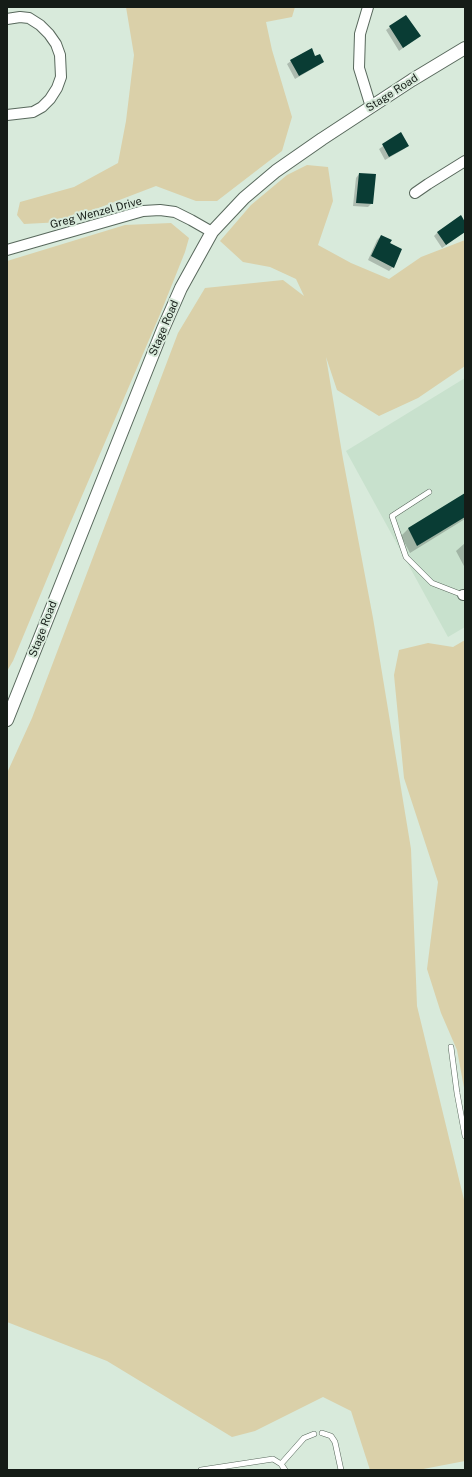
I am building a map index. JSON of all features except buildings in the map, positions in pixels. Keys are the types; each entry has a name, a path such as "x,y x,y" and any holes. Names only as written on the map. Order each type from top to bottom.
{"street":[{"path":"368,7 360,34 359,68 371,107"},
{"path":"7,18 29,18 40,25 49,34 56,44 60,55 61,77 57,88 50,99 42,107 33,112 7,115"},
{"name":"Stage Road","path":"7,720 163,329 181,288 212,232 244,198 276,171 322,138 465,48"},
{"path":"415,193 465,161"},
{"name":"Greg Wenzel Drive","path":"7,250 143,211 160,210 175,212 212,232"}],"lane":[{"path":"429,492 392,516 406,557 432,583 464,595"},
{"path":"451,1047 457,1093 465,1136"},
{"path":"322,1433 331,1436 335,1442 341,1470"},
{"path":"281,1464 304,1438 314,1434"},
{"path":"201,1470 273,1459 281,1464 285,1470"}],"shaded area":[{"path":"126,7 295,7 292,17 266,22 272,50 292,117 282,151 217,201 196,201 156,186 62,222 24,224 17,215 20,202 74,187 118,163 126,121 134,55"},
{"path":"307,165 328,167 333,201 318,245 351,263 389,279 421,257 465,240 465,366 418,398 379,416 337,390 326,357 343,459 373,618 411,849 417,1006 465,1204 465,1461 418,1470 370,1470 351,1411 323,1397 255,1431 232,1437 107,1361 7,1322 7,773 32,718 178,333 205,288 283,280 304,296 296,279 270,267 243,262 220,241 251,205 287,175"},
{"path":"171,223 189,238 185,252 13,661 7,671 7,261 125,225"},
{"path":"465,378 465,627 448,637 346,451"},
{"path":"465,640 465,1093 457,1050 441,1013 427,969 438,882 404,778 394,675 399,650 428,643 453,647"}]}
